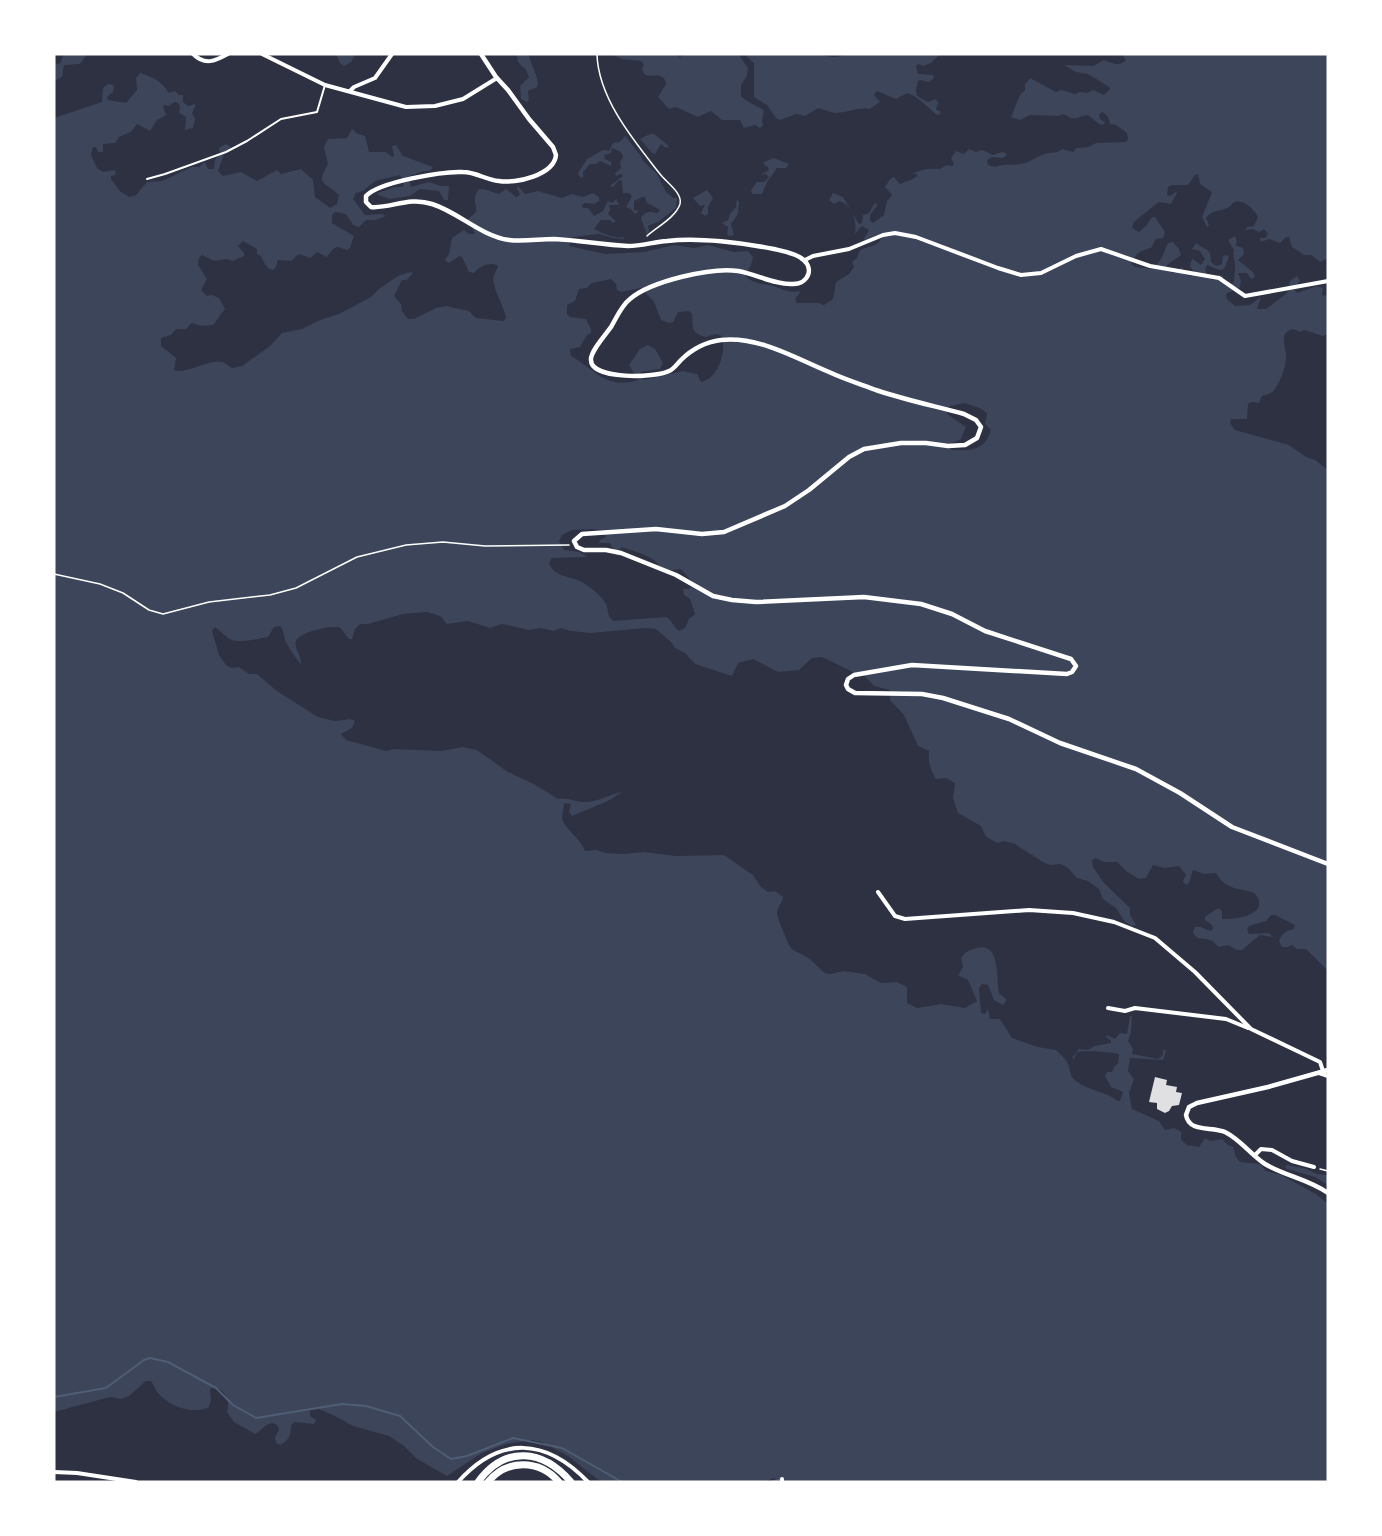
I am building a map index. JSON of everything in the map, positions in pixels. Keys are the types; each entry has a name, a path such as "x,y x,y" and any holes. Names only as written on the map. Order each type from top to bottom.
{"highway":[{"path":"478,1482 494,1465 520,1456 533,1456 558,1469 571,1482"},
{"path":"488,1482 505,1468 524,1464 543,1469 559,1482"}],"street":[{"path":"193,54 207,62 228,54"},
{"path":"262,54 325,85 401,106 428,107 463,99 497,78"},
{"path":"350,91 354,87 373,80 392,54"},
{"path":"481,54 530,121 553,147 556,159 551,168 529,177 510,181 497,181 464,172 390,184 372,190 365,199 368,205 374,208 395,203 426,202 507,240 553,239 624,246 667,241 707,241 772,249 794,255 804,260 810,269 806,280 795,284 723,270 700,272 642,291 621,309 592,353 590,362 599,370 612,375 654,375 669,372 694,350 709,342 725,340 752,342 785,352 878,391 969,416 981,427 977,438 966,445 901,443 864,449 849,457 817,484 785,506 724,532 702,534 656,529 582,534 576,538 575,544 584,550 612,551 628,556 676,575 722,599 756,602 864,597 906,601 947,612 985,631 1071,659 1076,666 1074,671 1067,674 912,665 854,675 848,679 846,685 855,693 914,693 937,697 1009,719 1060,743 1131,767 1180,793 1232,826 1328,864"},
{"path":"804,260 849,249 883,235 895,233 916,237 1021,275 1041,273 1065,260 1101,249 1150,266 1222,279 1245,296 1328,281"},
{"path":"878,892 894,915 905,919 1029,910 1073,913 1114,922 1155,938 1195,972 1251,1029"},
{"path":"1108,1008 1125,1011 1135,1008 1226,1019 1320,1062 1323,1071 1328,1076"},
{"path":"1323,1071 1268,1087 1201,1102 1191,1106 1186,1117 1190,1124 1224,1132 1270,1166 1311,1182 1328,1193"},
{"path":"1255,1155 1261,1149 1272,1150 1292,1161 1314,1167"},
{"path":"458,1482 478,1464 497,1453 522,1448 550,1453 573,1468 588,1482"},
{"path":"54,1472 136,1482"}],"lane":[{"path":"147,178 160,176 226,152 281,119 317,112 325,85"}],"path":[{"path":"597,54 600,75 623,127 676,191 680,199 680,205 649,235 643,245"},
{"path":"54,574 100,584 134,599 148,610 163,614 219,600 270,595 296,588 357,556 406,544 443,542 485,546 575,544"},
{"path":"1314,1167 1328,1171"}],"shaded area":[{"path":"63,54 87,54 80,64 64,65 62,77 54,81 54,61 57,64 61,63"},
{"path":"336,54 353,54 354,57 344,66"},
{"path":"517,54 529,54 538,83 537,87 528,91 529,100 527,102 521,99 520,86 529,77 518,62"},
{"path":"611,54 675,54 680,57 685,54 739,55 748,68 747,76 741,85 741,96 764,111 763,125 760,128 755,125 744,128 740,120 722,120 711,111 698,117 676,107 669,109 658,97 666,84 664,78 644,74 642,69 644,65 641,61 622,59"},
{"path":"744,54 822,54 834,57 845,54 940,54 931,63 916,66 918,74 933,75 934,78 929,82 918,81 916,90 917,96 928,102 936,99 938,103 936,110 940,111 940,114 937,115 919,99 907,93 896,99 877,91 874,95 880,102 870,109 837,113 818,108 805,116 796,114 780,120 767,105 754,97 754,63"},
{"path":"1121,54 1328,54 1328,258 1320,262 1311,255 1304,255 1292,247 1289,237 1280,243 1269,239 1261,242 1260,238 1265,238 1268,234 1264,229 1259,232 1253,229 1246,230 1247,227 1254,226 1258,217 1252,208 1242,202 1235,202 1227,208 1211,213 1206,218 1209,225 1207,227 1202,217 1212,192 1200,184 1198,174 1188,185 1168,187 1167,195 1170,196 1177,191 1171,204 1159,202 1134,222 1132,228 1139,232 1152,217 1155,217 1165,232 1163,238 1156,239 1151,248 1139,253 1131,264 1135,267 1153,269 1161,259 1168,243 1173,242 1181,255 1167,265 1167,271 1174,273 1182,267 1186,275 1192,276 1195,272 1190,267 1191,261 1193,259 1201,265 1205,259 1200,251 1192,249 1196,243 1209,252 1211,262 1216,266 1222,264 1223,256 1229,257 1224,269 1219,270 1207,265 1205,270 1209,278 1213,280 1219,275 1223,276 1224,282 1230,285 1234,282 1235,266 1234,250 1228,240 1235,236 1237,242 1235,245 1243,248 1244,254 1238,260 1253,272 1255,277 1251,279 1247,273 1238,273 1241,280 1240,287 1226,294 1227,299 1235,306 1250,305 1261,297 1257,309 1266,309 1287,293 1290,281 1297,276 1300,281 1294,289 1297,293 1317,286 1323,288 1322,295 1328,296 1328,334 1323,336 1293,329 1288,331 1284,337 1286,362 1277,387 1271,393 1262,396 1259,403 1248,404 1247,419 1231,419 1230,423 1235,430 1289,445 1328,470 1328,971 1306,949 1297,949 1292,945 1282,947 1279,941 1281,936 1294,929 1295,925 1275,915 1247,929 1249,934 1269,933 1273,937 1260,935 1242,950 1228,945 1219,947 1212,941 1197,937 1193,932 1195,927 1210,931 1213,929 1205,917 1218,908 1222,911 1222,919 1228,919 1249,915 1258,907 1259,902 1256,895 1227,885 1216,873 1204,874 1193,870 1189,883 1186,885 1183,881 1186,875 1179,866 1164,868 1153,865 1146,878 1139,879 1117,862 1104,862 1096,858 1092,860 1093,867 1104,883 1130,908 1130,915 1136,925 1132,926 1125,922 1116,908 1103,899 1099,889 1088,881 1077,878 1068,868 1061,864 1050,865 1043,862 1015,844 1004,841 998,843 986,837 981,826 958,813 953,798 955,783 946,778 936,779 930,766 929,751 918,746 904,715 890,700 890,690 874,686 864,675 822,657 812,658 799,670 778,672 753,659 738,663 732,676 695,664 656,629 590,633 561,628 553,631 541,628 529,630 502,624 490,628 468,621 447,624 440,616 427,612 403,614 368,624 360,624 355,629 352,639 336,627 309,632 296,641 301,664 287,644 280,626 274,627 268,637 240,641 230,639 215,627 212,631 219,655 226,665 231,668 239,667 249,674 257,674 277,691 318,717 335,721 350,719 355,721 352,728 341,734 346,740 386,751 394,749 441,751 463,747 477,750 508,772 558,799 588,802 622,792 608,801 572,816 569,812 571,804 564,803 563,822 585,851 596,850 622,854 644,852 676,856 724,855 753,875 761,887 768,892 775,891 783,897 777,914 791,948 809,959 825,973 844,971 865,974 881,983 897,982 907,987 907,1003 917,1008 941,1004 965,1008 977,1001 968,980 958,975 963,967 961,958 970,950 985,948 994,956 999,993 1007,1000 1003,1005 994,1000 988,985 982,984 979,988 981,1013 985,1014 988,1009 990,1019 1000,1019 1012,1038 1038,1047 1056,1050 1067,1062 1071,1075 1076,1081 1118,1101 1123,1092 1111,1087 1105,1076 1107,1072 1112,1072 1118,1063 1119,1054 1081,1051 1077,1052 1074,1059 1072,1058 1079,1049 1088,1050 1094,1046 1111,1043 1107,1035 1115,1039 1120,1033 1127,1034 1130,1016 1132,1016 1128,1041 1133,1049 1132,1054 1158,1059 1162,1056 1164,1049 1166,1051 1163,1060 1130,1058 1128,1071 1134,1079 1129,1093 1132,1109 1159,1121 1165,1130 1174,1128 1180,1131 1182,1141 1187,1145 1199,1147 1205,1138 1211,1141 1222,1139 1233,1147 1240,1162 1260,1164 1266,1171 1281,1175 1316,1194 1328,1204 1328,1482 786,1482 773,1478 765,1482 601,1482 568,1456 542,1442 532,1440 506,1444 482,1453 447,1476 417,1459 389,1436 353,1426 316,1408 310,1410 310,1416 316,1420 314,1424 294,1422 286,1442 280,1445 276,1443 275,1437 279,1430 277,1425 268,1424 255,1434 234,1422 227,1412 227,1397 215,1387 210,1389 209,1407 203,1409 189,1410 169,1403 156,1391 151,1381 146,1381 129,1396 121,1399 110,1397 54,1412 54,118 102,102 103,88 108,84 114,87 113,92 107,97 108,100 126,103 137,90 136,78 140,73 157,80 169,93 175,91 183,95 183,102 188,106 195,104 192,113 195,119 193,128 185,130 186,117 179,113 180,106 174,102 169,106 163,106 166,115 157,120 150,131 137,124 131,132 119,137 115,143 103,144 103,152 98,152 96,147 93,147 91,155 97,168 103,172 115,170 116,175 111,176 111,179 120,191 129,197 136,195 147,182 162,181 192,167 199,167 205,162 208,169 214,169 215,160 220,153 219,148 226,144 231,150 224,154 218,171 223,176 241,172 257,181 277,170 281,174 301,169 313,180 315,197 330,208 337,204 339,195 322,180 328,164 324,147 328,139 347,138 352,129 365,136 369,152 386,152 392,157 394,156 392,146 396,145 403,156 433,167 430,171 409,176 411,187 429,182 449,186 448,200 444,200 439,191 420,189 410,196 390,199 377,193 403,187 404,181 400,175 375,181 363,191 356,193 353,199 365,215 382,214 386,216 376,220 366,220 359,227 353,225 346,214 335,212 332,215 332,223 354,236 350,248 347,250 334,248 327,257 317,252 310,258 299,254 291,261 278,260 273,270 267,267 261,256 257,254 257,249 243,241 238,246 244,256 233,261 226,259 214,261 202,255 198,265 207,279 201,290 207,296 212,295 219,298 225,309 213,325 202,326 192,323 186,329 176,329 171,335 161,338 161,346 176,358 174,370 178,371 218,361 232,368 242,366 270,346 282,333 302,329 339,314 371,297 398,276 410,272 413,273 407,280 402,280 394,296 401,304 402,311 408,319 414,319 436,308 446,306 469,311 476,318 503,321 506,318 505,313 493,279 498,266 485,265 474,273 469,272 462,257 459,256 449,263 445,260 449,254 452,238 464,230 469,234 475,234 468,219 476,212 475,199 479,189 499,194 506,189 516,197 520,195 518,186 525,194 538,191 562,198 572,194 583,197 593,193 599,197 599,201 582,205 583,208 588,208 594,216 603,211 608,201 612,203 616,199 619,205 609,205 608,214 616,221 613,223 610,220 601,220 594,229 605,234 624,237 624,239 599,234 572,237 569,246 605,254 644,252 674,245 695,248 708,245 734,252 748,251 753,257 745,275 748,278 787,291 799,291 795,299 797,303 824,305 833,299 836,282 849,274 854,267 852,262 857,258 859,252 881,239 877,235 865,240 869,230 862,226 855,234 851,210 859,224 862,223 863,215 869,213 877,203 870,215 870,221 873,223 884,215 887,201 892,195 885,187 890,179 894,177 900,184 918,175 913,173 940,169 946,165 952,166 954,164 951,158 956,151 964,154 969,149 976,152 982,150 993,155 1006,153 1006,156 1002,158 992,157 987,160 988,165 995,167 1024,163 1062,149 1073,152 1076,148 1089,147 1096,143 1126,142 1127,133 1116,125 1110,124 1103,112 1099,114 1100,119 1105,122 1103,125 1088,115 1073,118 1064,114 1058,116 1030,115 1020,120 1011,117 1020,95 1025,90 1025,84 1030,78 1056,92 1061,90 1075,94 1093,90 1104,95 1110,89 1088,74 1076,72 1064,65 1093,66 1104,60 1115,64 1121,63 1126,60","holes":["611,279 616,284 617,290 621,292 641,288 654,302 661,320 673,322 678,312 689,311 692,314 693,329 697,334 706,337 716,334 722,336 722,357 717,370 707,380 701,382 697,374 683,371 644,380 640,372 660,369 663,363 655,349 648,345 640,349 629,365 638,380 617,382 601,377 571,356 570,349 580,347 587,335 591,333 591,329 586,319 570,317 567,314 567,305 575,301 579,289 587,288 592,283","965,403 982,409 987,414 985,424 991,430 985,442 977,448 950,449 950,444 961,439 966,427 947,414 950,406","572,530 602,530 606,537 599,543 610,543 615,553 622,547 654,560 664,569 681,569 694,584 689,589 683,589 684,595 690,599 695,614 689,619 685,628 679,631 666,617 613,621 606,604 594,591 580,581 554,571 549,563 552,558 587,557 580,552 564,550 559,541 562,535"]},
{"path":"654,134 669,146 666,148 661,144 655,154 652,153 640,139"},
{"path":"625,136 643,161 657,174 666,192 673,198 677,198 676,208 658,222 648,226 647,235 641,218 646,213 657,213 660,210 647,203 645,197 642,197 634,201 634,210 639,211 635,214 626,207 632,196 629,193 623,193 622,181 619,180 613,187 610,186 623,176 621,174 616,176 615,173 621,168 620,162 623,157 621,152 612,148 611,153 604,155 605,159 611,162 611,166 600,161 590,164 583,172 583,178 578,173 587,159 603,150 609,151 613,143 620,142"},
{"path":"774,158 789,164 786,168 777,168 762,194 752,194 751,190 757,182 764,182 769,177 766,174 760,175 769,170 764,162"},
{"path":"707,190 713,198 708,207 708,214 705,216 701,213 705,205 700,206 693,198"},
{"path":"833,193 843,197 851,210 840,201 834,204 829,200"},
{"path":"737,199 738,214 731,224 734,235 729,236 728,227 722,223 728,220 736,207"},
{"path":"1287,1165 1328,1175 1328,1185 1315,1177 1287,1169 1285,1167"}],"building":[{"path":"1155,1077 1167,1080 1166,1085 1177,1087 1176,1092 1182,1093 1179,1105 1172,1106 1165,1113 1157,1109 1157,1103 1149,1102"}],"waterway":[{"path":"54,1397 106,1388 150,1358 168,1362 216,1388 233,1405 256,1418 342,1404 366,1406 400,1416 433,1447 451,1459 467,1456 513,1438 562,1448 622,1482"},
{"path":"771,1482 782,1479"}]}
